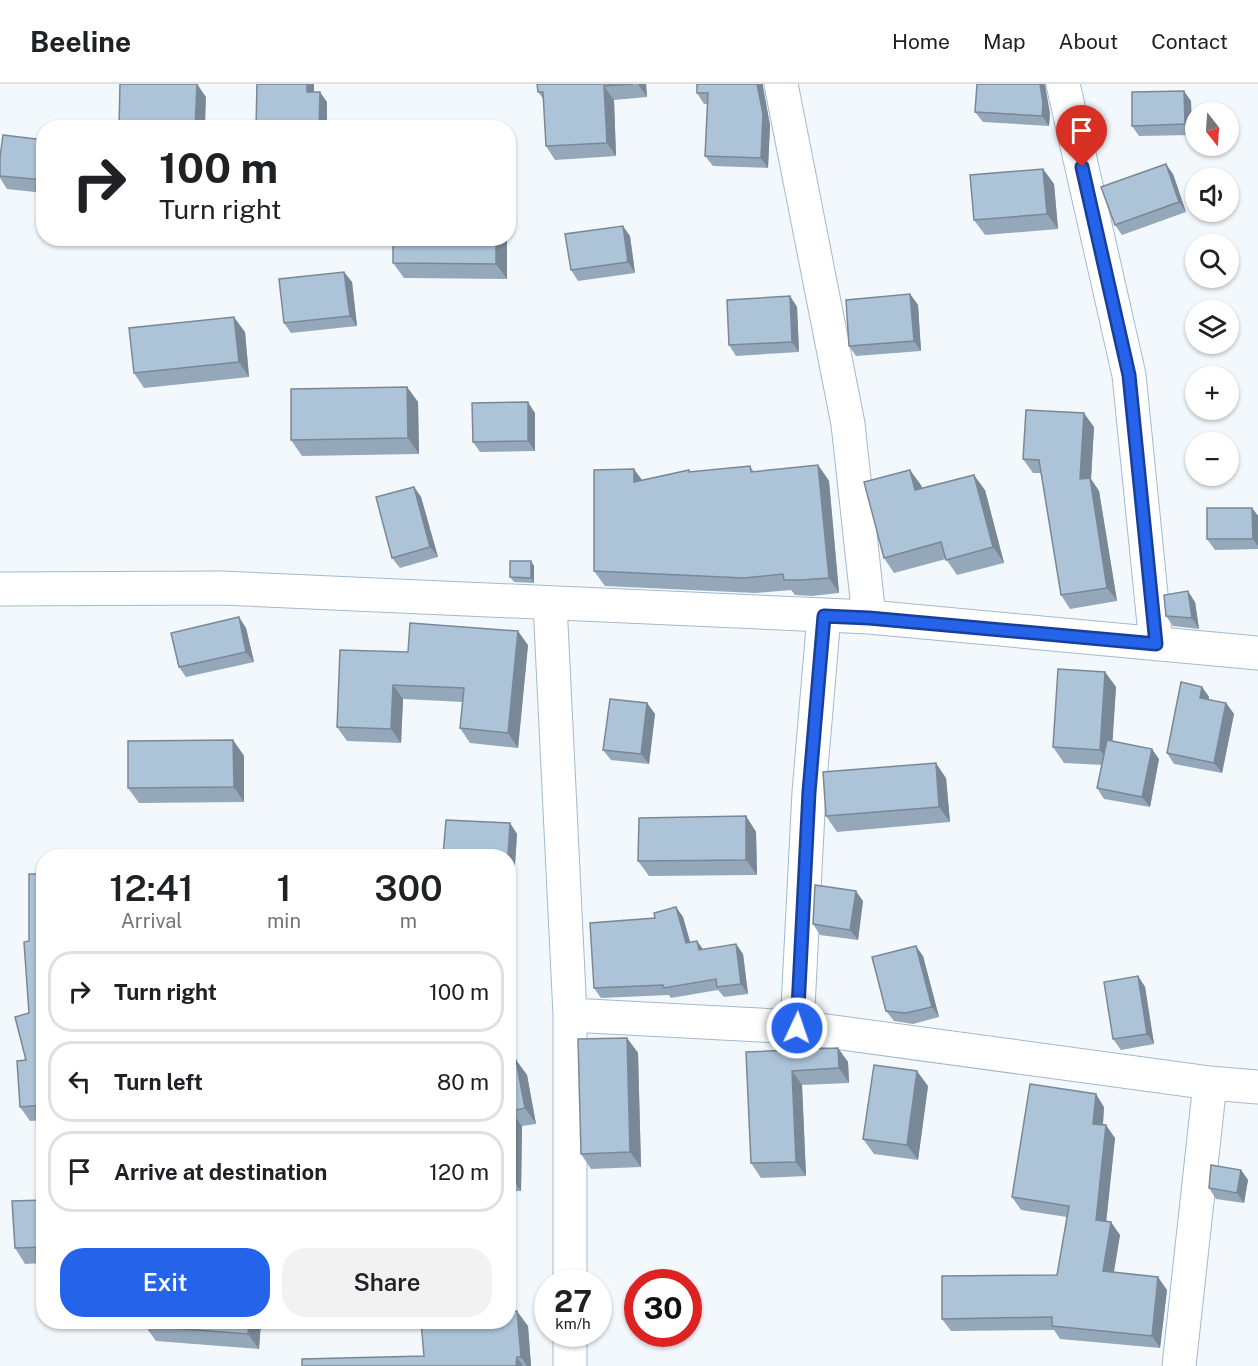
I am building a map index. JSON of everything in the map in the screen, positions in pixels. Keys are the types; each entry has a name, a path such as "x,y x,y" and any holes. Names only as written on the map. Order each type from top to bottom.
{"street":[{"path":"781,84 848,424 869,618"},
{"path":"1063,84 1129,375 1156,644"},
{"path":"0,589 222,588 869,618 1258,653"},
{"path":"550,603 570,1015 570,1269"},
{"path":"797,1028 809,792 824,616"},
{"path":"570,1015 797,1028 1210,1083 1258,1087"},
{"path":"1179,1366 1210,1083"},
{"path":"570,1347 570,1366"}],"building":[{"path":"120,84 197,84 195,120 119,120"},
{"path":"257,84 307,84 307,92 320,92 319,120 256,120"},
{"path":"537,84 633,84 604,86 607,143 546,146 543,92 538,92"},
{"path":"697,84 757,84 763,114 761,158 705,156 708,93 697,93"},
{"path":"977,84 1040,84 1043,103 1042,116 975,112"},
{"path":"1184,91 1185,124 1132,126 1132,92"},
{"path":"3,135 36,139 36,179 0,176"},
{"path":"1166,164 1179,202 1115,225 1101,187"},
{"path":"1043,169 1047,214 974,220 970,175"},
{"path":"623,226 628,262 571,270 565,234"},
{"path":"393,246 496,246 496,264 393,263"},
{"path":"344,272 350,316 284,323 279,279"},
{"path":"910,294 914,341 849,346 846,300"},
{"path":"790,296 792,342 729,345 727,300"},
{"path":"234,317 239,362 134,373 129,328"},
{"path":"407,387 408,438 291,440 291,389"},
{"path":"528,402 528,441 473,442 472,403"},
{"path":"1026,410 1084,413 1080,479 1090,478 1107,588 1061,595 1039,460 1023,459"},
{"path":"818,465 829,578 784,580 783,574 744,578 594,571 594,470 634,469 634,482 689,470 689,472 750,466 751,472"},
{"path":"910,470 915,490 974,475 993,547 946,560 941,542 884,558 864,482"},
{"path":"414,487 430,547 392,558 376,497"},
{"path":"1207,508 1252,508 1253,539 1207,539"},
{"path":"510,561 531,561 531,578 510,577"},
{"path":"1188,591 1192,618 1166,616 1164,595"},
{"path":"239,617 246,652 179,667 171,633"},
{"path":"410,623 518,631 508,733 460,728 464,688 393,685 391,729 337,727 340,650 408,652"},
{"path":"1058,669 1105,672 1100,750 1053,747"},
{"path":"1181,682 1202,687 1200,698 1226,703 1214,763 1167,753"},
{"path":"610,699 647,703 641,754 603,750"},
{"path":"233,740 234,787 128,788 128,741"},
{"path":"1107,740 1152,749 1142,797 1097,788"},
{"path":"936,763 939,807 826,816 823,772"},
{"path":"746,816 746,860 638,861 639,818"},
{"path":"446,820 510,823 508,849 444,849"},
{"path":"29,874 36,874 36,1106 20,1107 17,1061 26,1060 15,1017 29,1013 24,942 29,941"},
{"path":"815,885 856,891 850,930 813,924"},
{"path":"676,907 686,943 697,941 699,950 736,944 741,984 717,987 716,979 664,988 663,985 594,988 590,923 655,918 654,913"},
{"path":"916,946 932,1007 906,1013 886,1011 872,957"},
{"path":"1138,976 1147,1034 1113,1039 1104,982"},
{"path":"627,1038 630,1152 581,1154 578,1039"},
{"path":"838,1048 839,1068 792,1071 796,1162 751,1163 746,1052"},
{"path":"516,1060 525,1108 516,1110"},
{"path":"874,1065 917,1071 907,1145 863,1139"},
{"path":"1030,1084 1096,1094 1093,1124 1106,1125 1096,1220 1111,1222 1103,1271 1158,1277 1152,1336 1052,1326 1052,1317 942,1319 942,1276 1057,1275 1069,1206 1012,1197"},
{"path":"1211,1165 1241,1170 1237,1193 1209,1188"},
{"path":"36,1200 36,1247 15,1248 12,1201"},
{"path":"516,1311 521,1357 517,1357 516,1366 302,1366 302,1359 424,1356 422,1329 516,1329"},
{"path":"184,1329 248,1329 248,1334"}],"route":[{"path":"797,1028 809,792 824,616 1156,644 1129,375 1082,167"}]}
